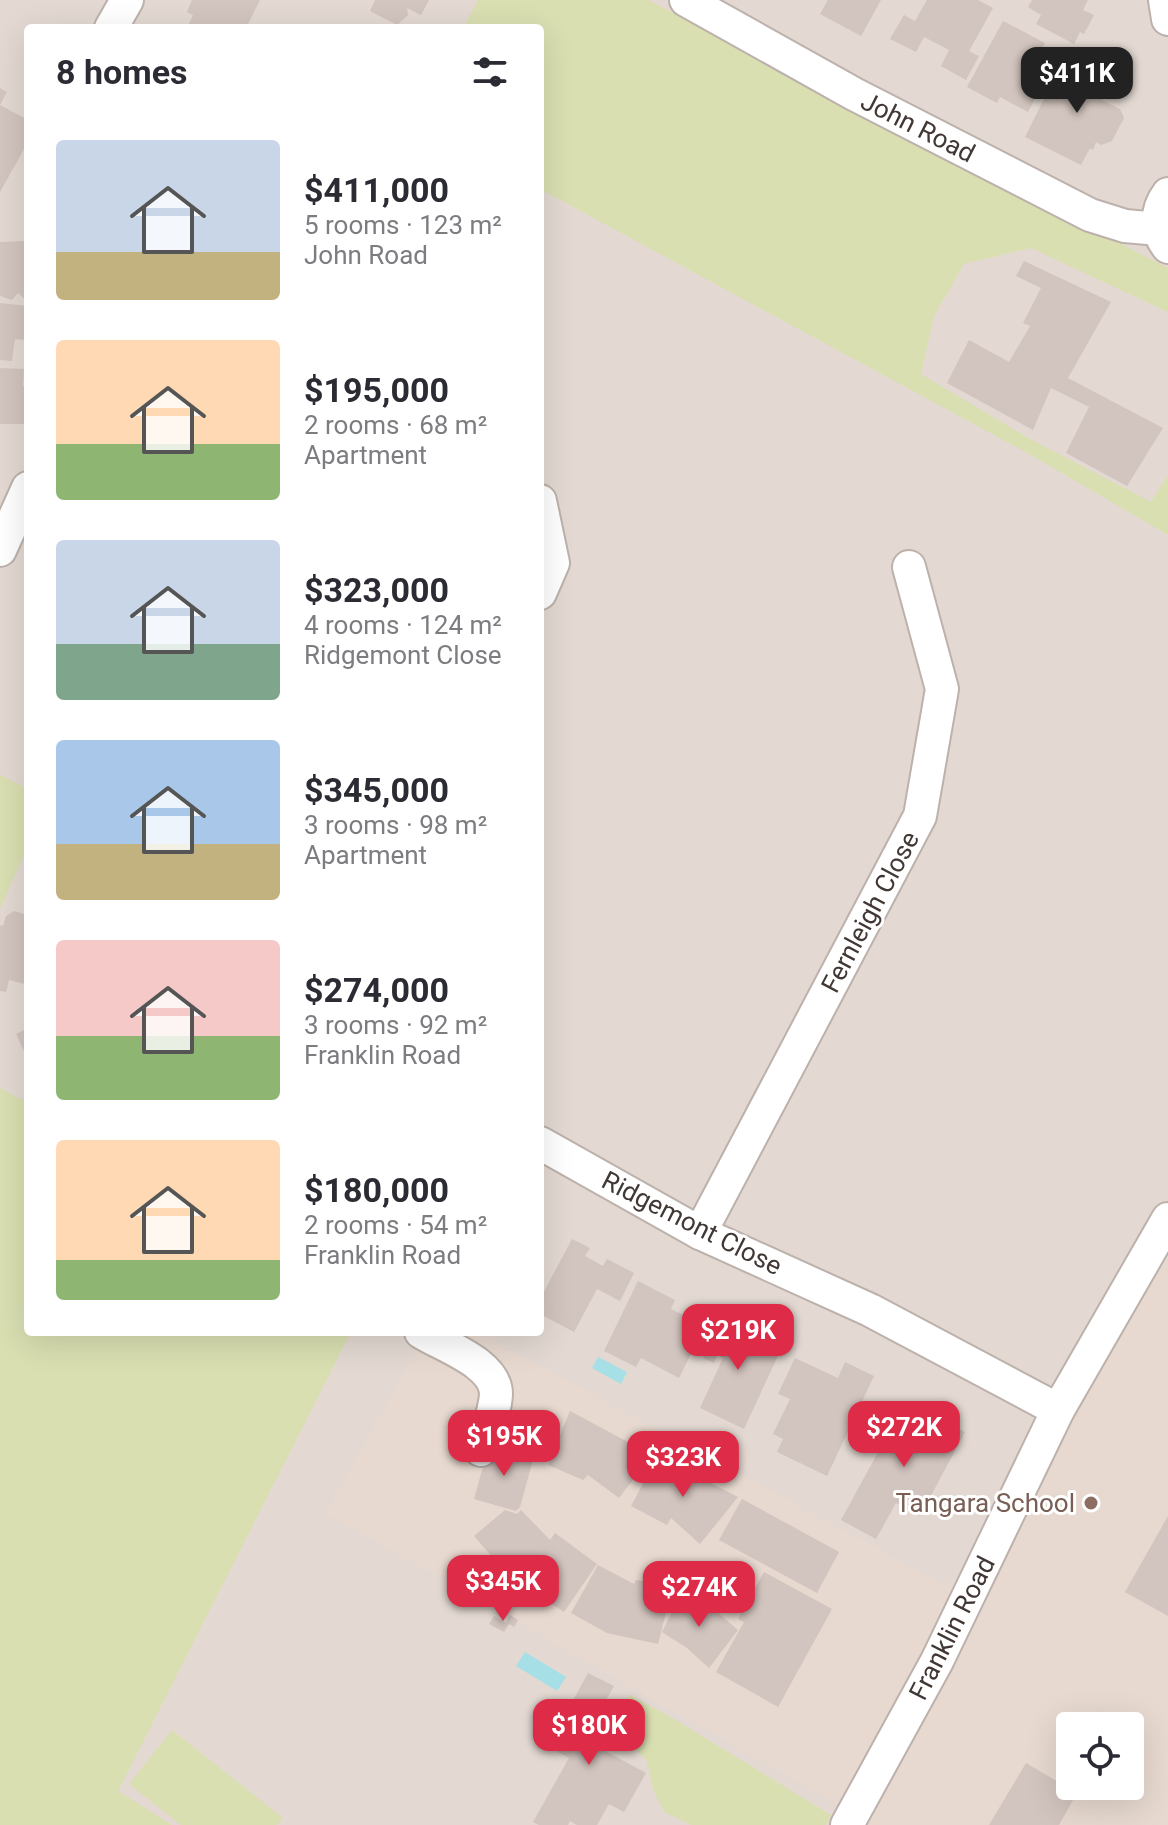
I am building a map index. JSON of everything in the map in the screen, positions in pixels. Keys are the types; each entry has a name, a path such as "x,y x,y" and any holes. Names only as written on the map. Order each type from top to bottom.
{"street":[{"path":"113,24 127,0"},
{"name":"John Road","path":"686,0 854,94 1090,215 1164,238"},
{"path":"1165,0 1168,19"},
{"path":"1164,238 1158,215 1168,194"},
{"path":"0,550 24,497"},
{"path":"544,520 553,563 544,584"},
{"name":"Fernleigh Close","path":"700,1233 920,816 942,689 909,567"},
{"name":"Ridgemont Close","path":"544,1145 700,1233 870,1310 1058,1410"},
{"name":"Franklin Road","path":"847,1825 937,1661 1058,1410 1168,1219"},
{"path":"427,1336 466,1355 494,1383 496,1396 481,1450"}],"shaded area":[{"path":"0,0 1168,0 1168,1219 847,1825 21,1825 0,1751"},
{"name":"Tangara School","path":"1168,1219 1168,1825 847,1825"},
{"path":"425,1336 484,1336 963,1595 847,1810 326,1513"}],"green space":[{"path":"478,0 648,0 1168,268 1168,312 1031,248 964,264 934,316 921,374 1028,438 1151,502 1168,475 1168,535 1029,454 544,191 544,24 465,24"},
{"path":"0,775 24,787 24,854 0,909"},
{"path":"0,1088 24,1101 24,1336 349,1336 118,1791 172,1825 0,1825"},
{"path":"629,1695 831,1815 826,1825 691,1825 664,1812 654,1792 646,1759 611,1728"},
{"path":"172,1730 283,1818 277,1825 181,1825 129,1784"}],"water":[{"path":"598,1357 627,1372 621,1384 592,1368"},
{"path":"525,1652 566,1677 557,1691 516,1666"}],"building":[{"path":"192,0 260,0 248,24 189,24 193,15 187,12"},
{"path":"375,0 429,0 421,15 407,8 408,15 398,24 370,11"},
{"path":"828,0 881,0 861,36 820,14"},
{"path":"927,0 978,0 993,8 969,51 979,56 966,80 941,66 949,50 924,37 916,52 890,39 904,15 915,21"},
{"path":"1032,0 1088,0 1083,10 1094,15 1084,34 1080,32 1074,44 1036,24 1041,15 1028,7"},
{"path":"1003,21 1045,43 1033,64 1049,72 1028,112 1000,97 997,103 967,87"},
{"path":"1085,61 1115,76 1102,100 1120,109 1124,118 1112,141 1101,145 1096,142 1081,165 1025,137 1047,93 1055,96 1068,71 1078,76"},
{"path":"0,88 7,92 0,105"},
{"path":"0,105 24,118 24,149 0,192"},
{"path":"24,241 24,298 18,293 12,300 0,296 0,242"},
{"path":"1024,261 1111,302 1068,378 1163,428 1127,486 1066,453 1089,407 1051,388 1033,430 947,383 969,340 1009,362 1030,326 1023,323 1041,288 1016,276"},
{"path":"0,303 24,306 24,340 15,339 12,361 0,360"},
{"path":"0,368 24,369 24,424 0,424"},
{"path":"14,911 24,914 24,984 9,980 6,992 0,991 0,925 3,926 6,916"},
{"path":"24,1030 24,1051 16,1034"},
{"path":"572,1239 590,1248 585,1256 603,1266 607,1259 634,1273 620,1301 597,1289 574,1332 544,1316 544,1292"},
{"path":"638,1281 675,1300 671,1309 705,1326 679,1378 641,1358 636,1367 604,1351"},
{"path":"722,1319 782,1347 744,1429 700,1408 723,1358 717,1355 714,1363 703,1358"},
{"path":"795,1358 838,1378 845,1362 874,1376 827,1476 777,1452 783,1439 773,1434 790,1399 778,1394"},
{"path":"906,1401 965,1432 920,1516 896,1503 876,1539 841,1520"},
{"path":"570,1411 652,1455 619,1498 588,1475 583,1480 548,1465"},
{"path":"489,1445 534,1456 520,1507 516,1511 474,1499"},
{"path":"658,1456 738,1497 700,1544 671,1518 667,1525 631,1506"},
{"path":"742,1499 839,1552 817,1593 719,1540"},
{"path":"505,1510 517,1514 521,1510 550,1540 555,1533 597,1564 564,1612 509,1576 474,1536"},
{"path":"1168,1516 1168,1616 1125,1592"},
{"path":"598,1565 634,1584 636,1580 673,1585 658,1644 607,1633 571,1613"},
{"path":"764,1572 832,1609 778,1707 716,1672 744,1622 738,1619"},
{"path":"682,1592 718,1613 738,1630 709,1668 687,1648 662,1632"},
{"path":"510,1615 518,1620 514,1627 509,1624 504,1632 489,1624 494,1616 506,1623"},
{"path":"588,1673 614,1686 591,1727 605,1736 598,1747 646,1773 624,1812 609,1804 597,1825 577,1825 570,1821 568,1825 539,1825 533,1822 569,1758 558,1752 577,1719 566,1713"},
{"path":"1026,1763 1056,1781 1056,1800 1073,1800 1059,1825 989,1825"}],"place":[{"name":"Tangara School","path":"1091,1503"}]}
